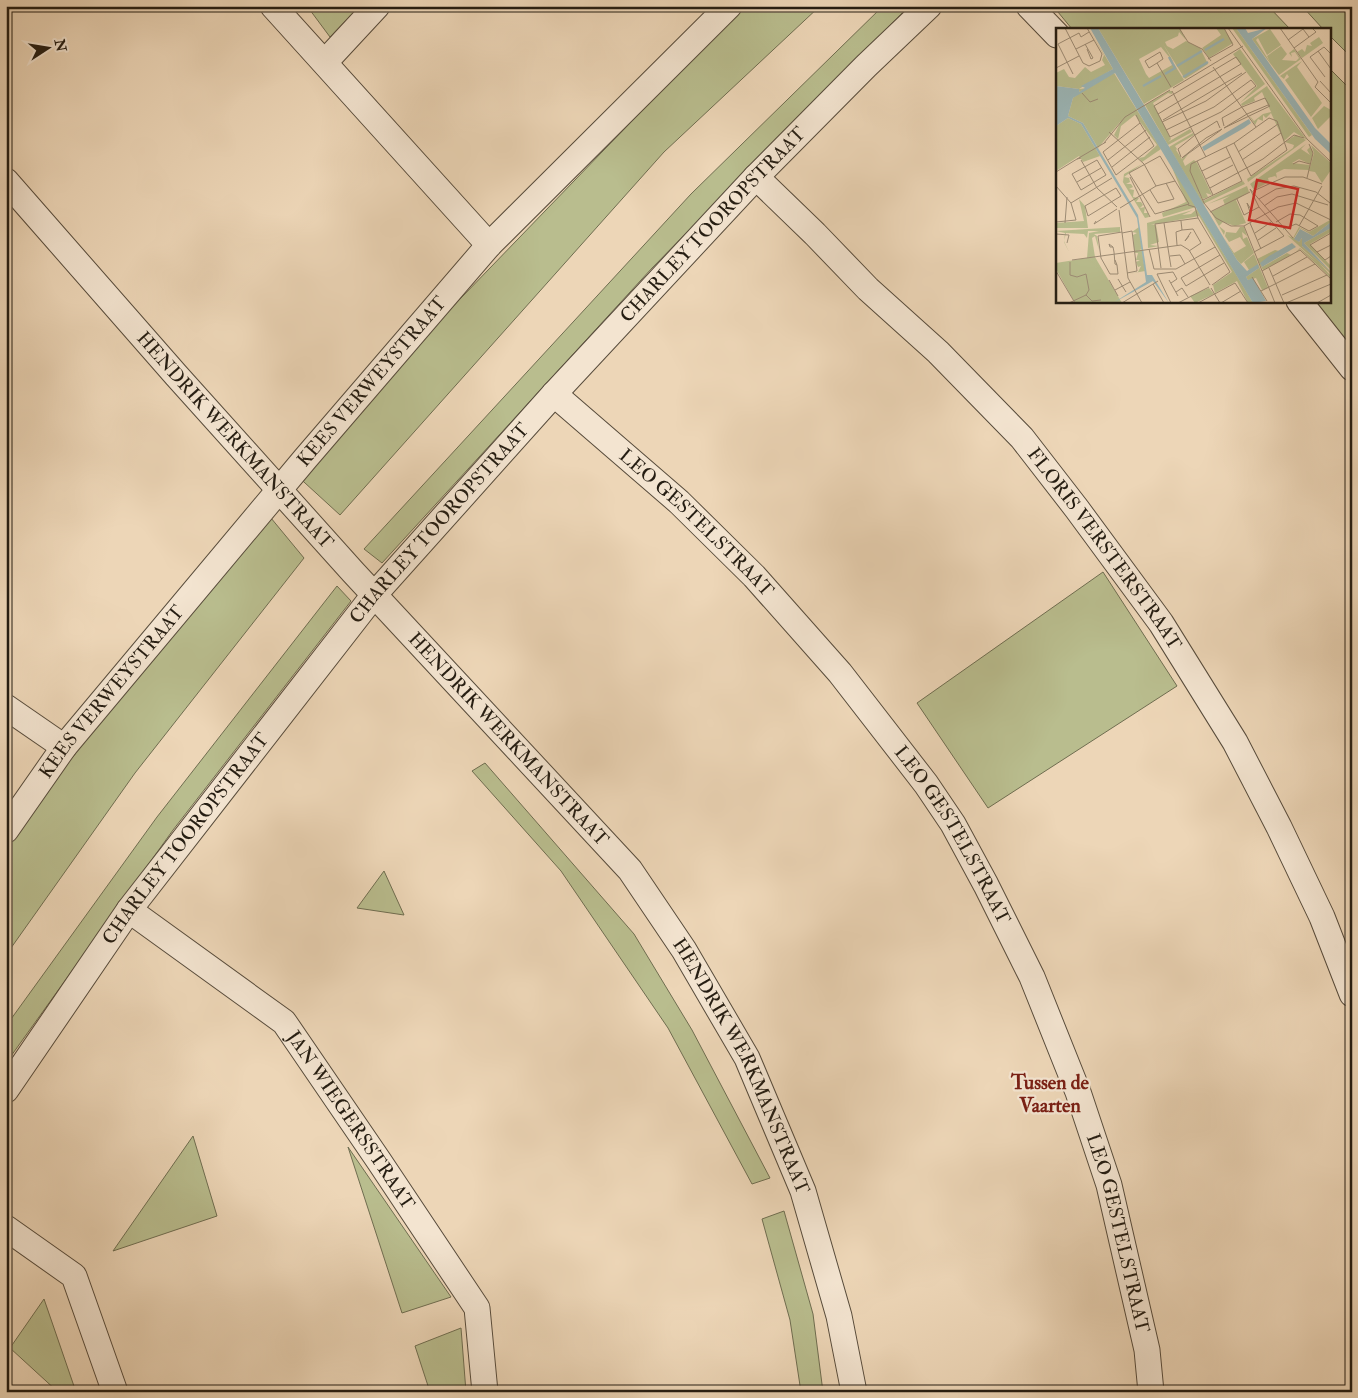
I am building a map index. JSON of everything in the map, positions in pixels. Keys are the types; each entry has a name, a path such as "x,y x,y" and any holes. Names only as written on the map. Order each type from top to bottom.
{"street":[{"path":"273,6 489,246"},
{"path":"325,62 377,6"},
{"name":"KEES VERWEYSTRAAT","path":"6,830 64,747 305,459 489,246 729,6"},
{"name":"CHARLEY TOOROPSTRAAT","path":"6,1090 129,910 374,595 554,394 756,177 866,66 929,6"},
{"path":"1029,6 1056,34"},
{"name":"FLORIS VERSTERSTRAAT","path":"756,177 868,289 938,352 1022,438 1078,509 1161,623 1235,742 1279,827 1322,917 1352,994"},
{"name":"HENDRIK WERKMANSTRAAT","path":"6,181 374,595 539,770 630,870 684,950 747,1058 802,1191 839,1316 854,1392"},
{"path":"1300,302 1352,368"},
{"name":"LEO GESTELSTRAAT","path":"554,394 679,502 754,576 840,673 926,784 953,824 1032,977 1078,1092 1109,1185 1147,1350 1151,1392"},
{"path":"6,707 64,747"},
{"name":"JAN WIEGERSSTRAAT","path":"129,910 284,1022 380,1161 477,1308 485,1392"},
{"path":"6,1228 74,1276 115,1392"}],"green space":[{"path":"307,6 360,6 330,37"},
{"path":"743,6 820,6 664,152 340,515 293,472"},
{"path":"883,6 909,6 652,268 382,563 364,549 691,194"},
{"path":"1053,6 1268,6 1289,28 1071,28"},
{"path":"1302,6 1352,6 1352,58 1330,36 1330,28 1322,28"},
{"path":"1330,69 1352,91 1352,349 1314,302 1330,302"},
{"path":"266,512 304,558 135,773 6,955 6,849 62,766"},
{"path":"1103,572 1177,686 988,808 917,703"},
{"path":"337,586 351,601 173,830 6,1063 6,1026 157,817"},
{"path":"485,763 634,934 692,1030 770,1178 752,1184 668,1028 561,871 472,771"},
{"path":"384,871 404,915 357,908"},
{"path":"193,1136 217,1216 113,1251"},
{"path":"348,1147 451,1297 402,1313"},
{"path":"784,1211 813,1314 823,1392 801,1392 790,1320 762,1219"},
{"path":"44,1299 76,1392 58,1392 10,1348"},
{"path":"461,1328 466,1392 430,1392 415,1346"}],"district":[{"name":"Tussen de Vaarten","path":"1050,1094"}]}
